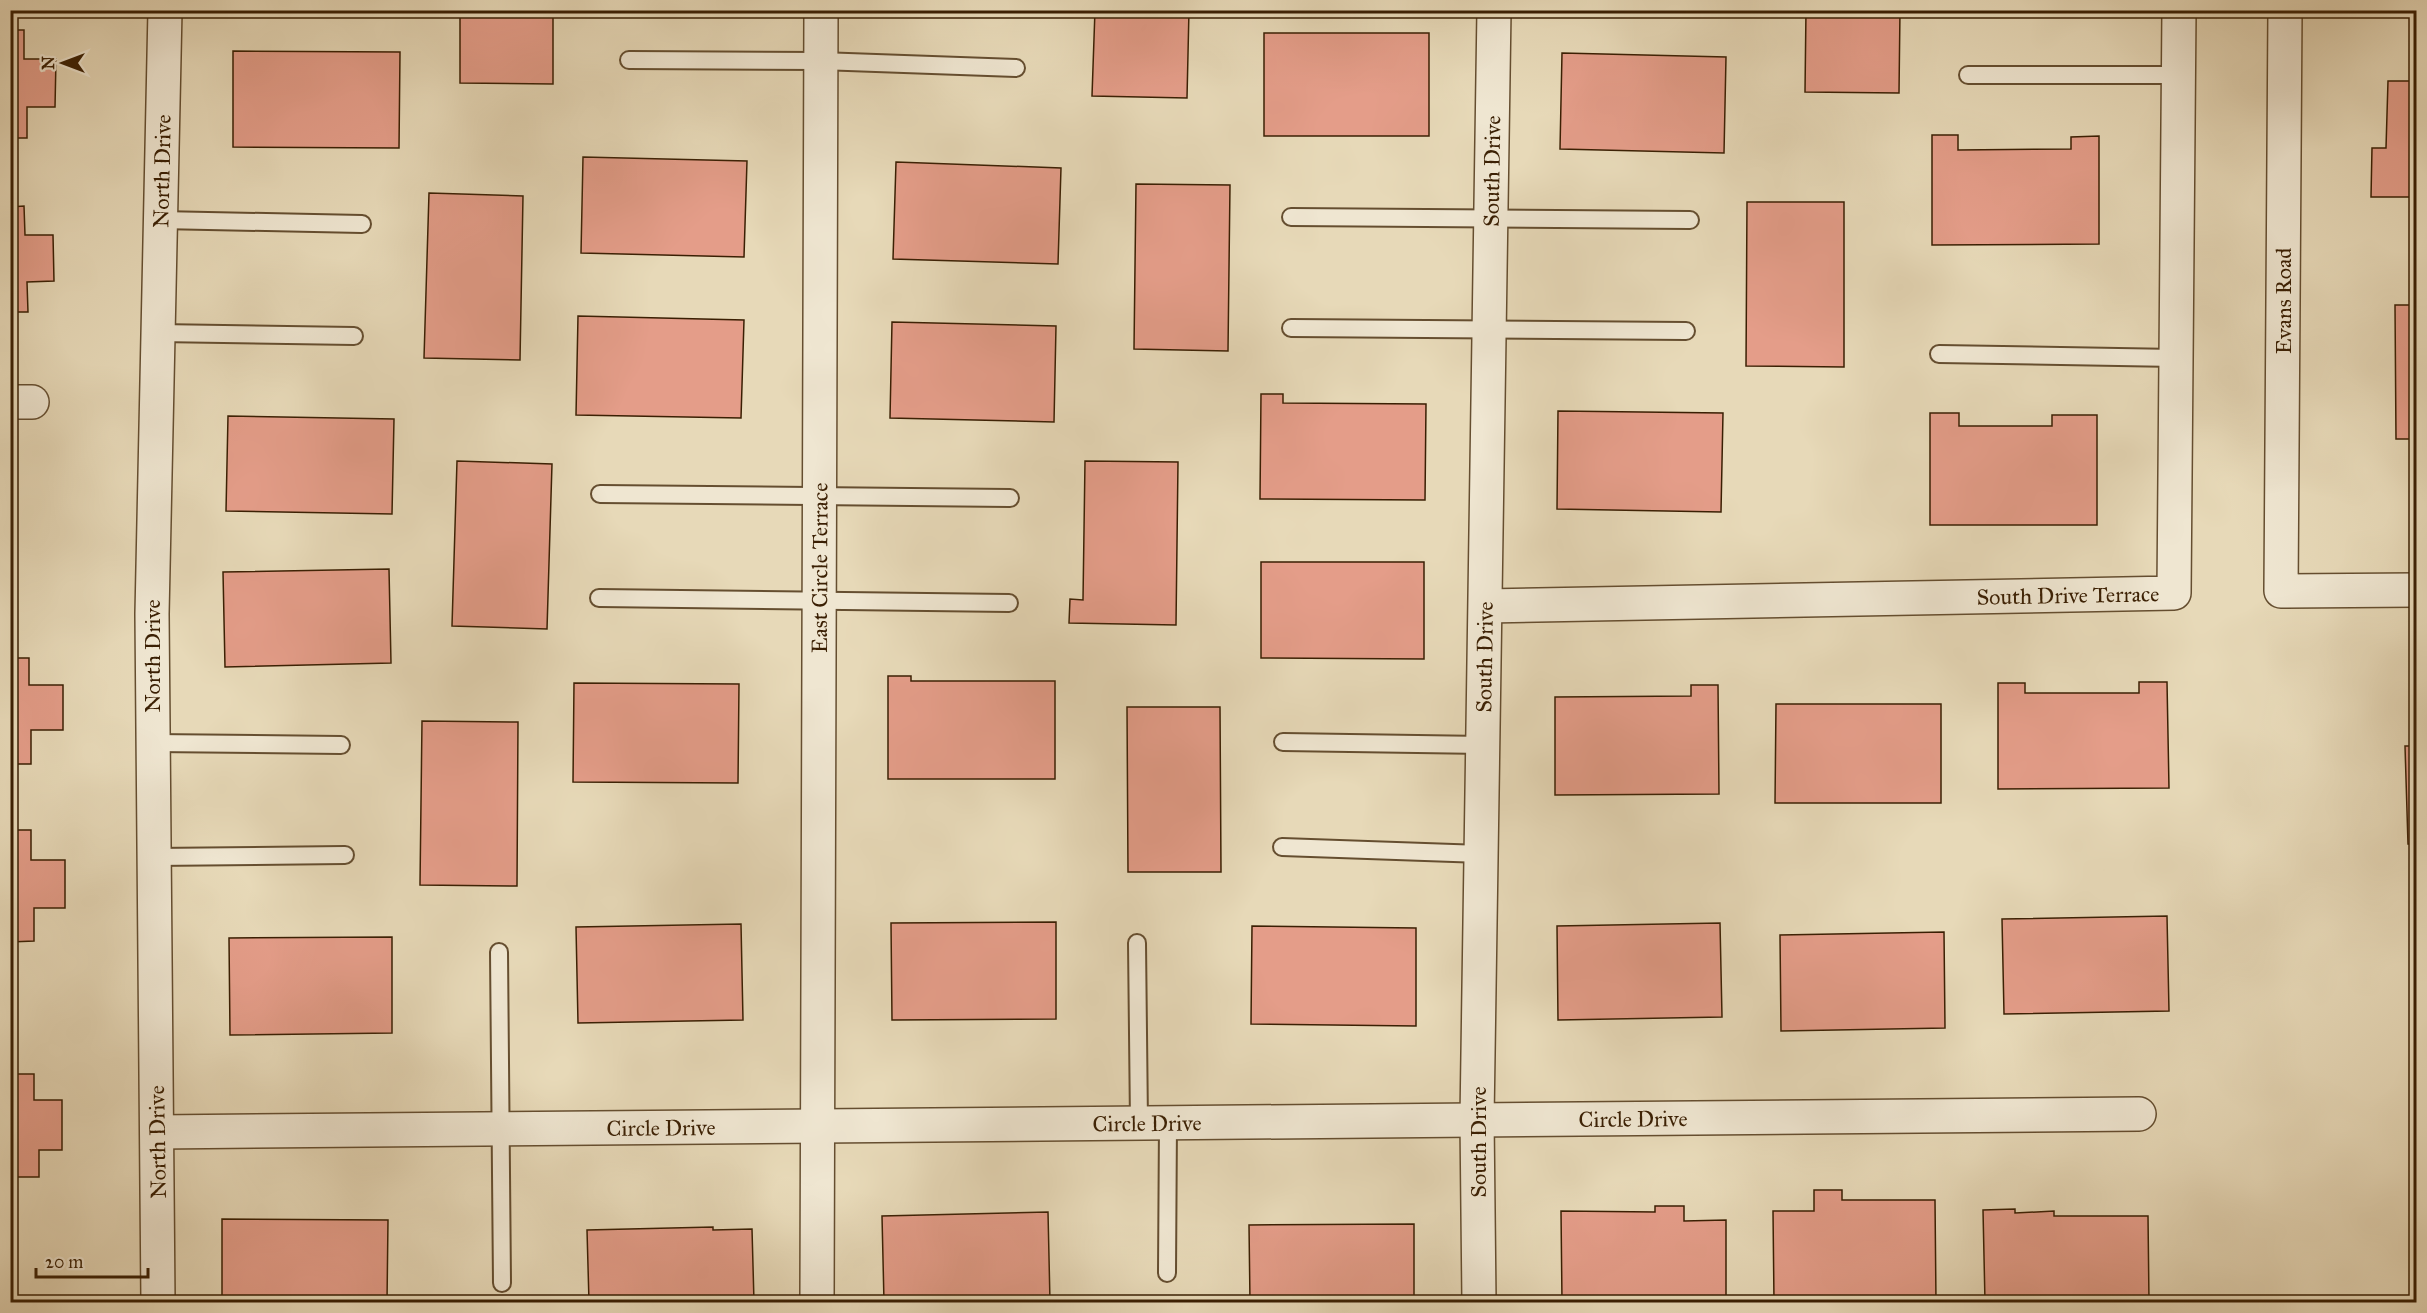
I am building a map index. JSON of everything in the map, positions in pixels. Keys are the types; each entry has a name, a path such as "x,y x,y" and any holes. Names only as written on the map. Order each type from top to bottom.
{"street":[{"name":"North Drive","path":"158,1302 152,614 165,10"},
{"name":"East Circle Terrace","path":"817,1302 821,10"},
{"name":"South Drive","path":"1479,1302 1477,1119 1494,10"},
{"name":"South Drive Terrace","path":"1486,606 2174,592 2179,10"},
{"name":"Evans Road","path":"2285,10 2281,591 2416,590"},
{"name":"Circle Drive","path":"157,1132 2139,1114"}],"lane":[{"path":"629,60 820,61 1016,68"},
{"path":"1968,75 2179,75"},
{"path":"1291,218 1690,220"},
{"path":"160,220 362,224"},
{"path":"1291,327 1686,332"},
{"path":"158,333 354,336"},
{"path":"1939,354 2176,358"},
{"path":"600,494 1010,498"},
{"path":"599,598 1009,603"},
{"path":"1283,742 1484,745"},
{"path":"153,743 341,745"},
{"path":"1281,847 1482,854"},
{"path":"154,857 345,855"},
{"path":"1137,943 1167,1273"},
{"path":"499,952 502,1283"}],"building":[{"path":"460,10 553,10 553,84 460,83"},
{"path":"1095,10 1189,10 1187,98 1092,96"},
{"path":"1806,10 1900,10 1899,93 1805,92"},
{"path":"10,30 24,30 24,59 56,59 55,107 27,107 27,138 10,138"},
{"path":"1264,33 1429,33 1429,136 1264,136"},
{"path":"233,51 400,52 399,148 233,147"},
{"path":"1562,53 1726,57 1724,153 1560,149"},
{"path":"2388,81 2416,81 2416,197 2371,197 2372,148 2386,148"},
{"path":"1932,135 1958,135 1958,150 2071,149 2071,137 2099,136 2099,244 1932,245"},
{"path":"583,157 747,161 744,257 581,253"},
{"path":"896,162 1061,168 1058,264 893,259"},
{"path":"1136,184 1230,185 1228,351 1134,349"},
{"path":"429,193 523,196 520,360 424,358"},
{"path":"1747,202 1844,202 1844,367 1746,366"},
{"path":"24,206 25,235 53,235 54,281 27,282 28,312 10,312 10,207"},
{"path":"2395,305 2416,305 2416,439 2396,439"},
{"path":"578,316 744,320 741,418 576,415"},
{"path":"892,322 1056,326 1054,422 890,418"},
{"path":"1261,394 1283,394 1283,403 1426,404 1425,500 1260,499"},
{"path":"1558,411 1723,413 1721,512 1557,509"},
{"path":"1930,413 1959,413 1959,426 2052,426 2052,415 2097,415 2097,525 1930,525"},
{"path":"228,416 394,419 392,514 226,511"},
{"path":"457,461 552,464 547,629 452,626"},
{"path":"1085,461 1178,462 1176,625 1069,623 1070,599 1083,600"},
{"path":"1261,562 1424,562 1424,659 1261,658"},
{"path":"389,569 391,663 225,667 223,572"},
{"path":"10,658 29,658 29,685 63,685 63,730 31,730 31,764 10,764"},
{"path":"888,676 911,676 911,681 1055,681 1055,779 888,779"},
{"path":"2139,682 2167,682 2169,788 1998,789 1998,683 2025,683 2025,693 2139,693"},
{"path":"574,683 739,684 738,783 573,782"},
{"path":"1691,685 1718,685 1719,794 1555,795 1555,697 1691,696"},
{"path":"1776,704 1941,704 1941,803 1775,803"},
{"path":"1127,707 1220,707 1221,872 1128,872"},
{"path":"422,721 518,722 517,886 420,885"},
{"path":"2405,746 2416,746 2416,844 2408,844"},
{"path":"10,830 31,830 31,860 65,860 65,908 34,908 34,941 10,942"},
{"path":"2167,916 2169,1011 2004,1014 2002,919"},
{"path":"1056,922 1056,1019 892,1020 891,923"},
{"path":"1720,923 1722,1017 1558,1020 1557,926"},
{"path":"741,924 743,1020 578,1023 576,927"},
{"path":"1252,926 1416,928 1416,1026 1251,1024"},
{"path":"1944,932 1945,1028 1781,1031 1780,935"},
{"path":"392,937 392,1033 230,1035 229,938"},
{"path":"10,1074 34,1074 34,1100 62,1100 62,1150 39,1150 39,1177 10,1177"},
{"path":"1814,1190 1842,1190 1842,1200 1935,1200 1936,1302 1774,1302 1773,1211 1814,1211"},
{"path":"1655,1206 1684,1206 1684,1221 1726,1220 1726,1302 1562,1302 1561,1211 1655,1212"},
{"path":"2015,1209 2015,1213 2054,1211 2054,1216 2148,1216 2149,1302 1985,1302 1983,1210"},
{"path":"1048,1212 1050,1302 884,1302 882,1216"},
{"path":"222,1219 388,1220 387,1302 222,1302"},
{"path":"1414,1224 1414,1302 1250,1302 1249,1225"},
{"path":"713,1227 713,1230 752,1229 754,1302 589,1302 587,1230"},
{"path":"10,1260 16,1260 17,1302 10,1302"}]}
